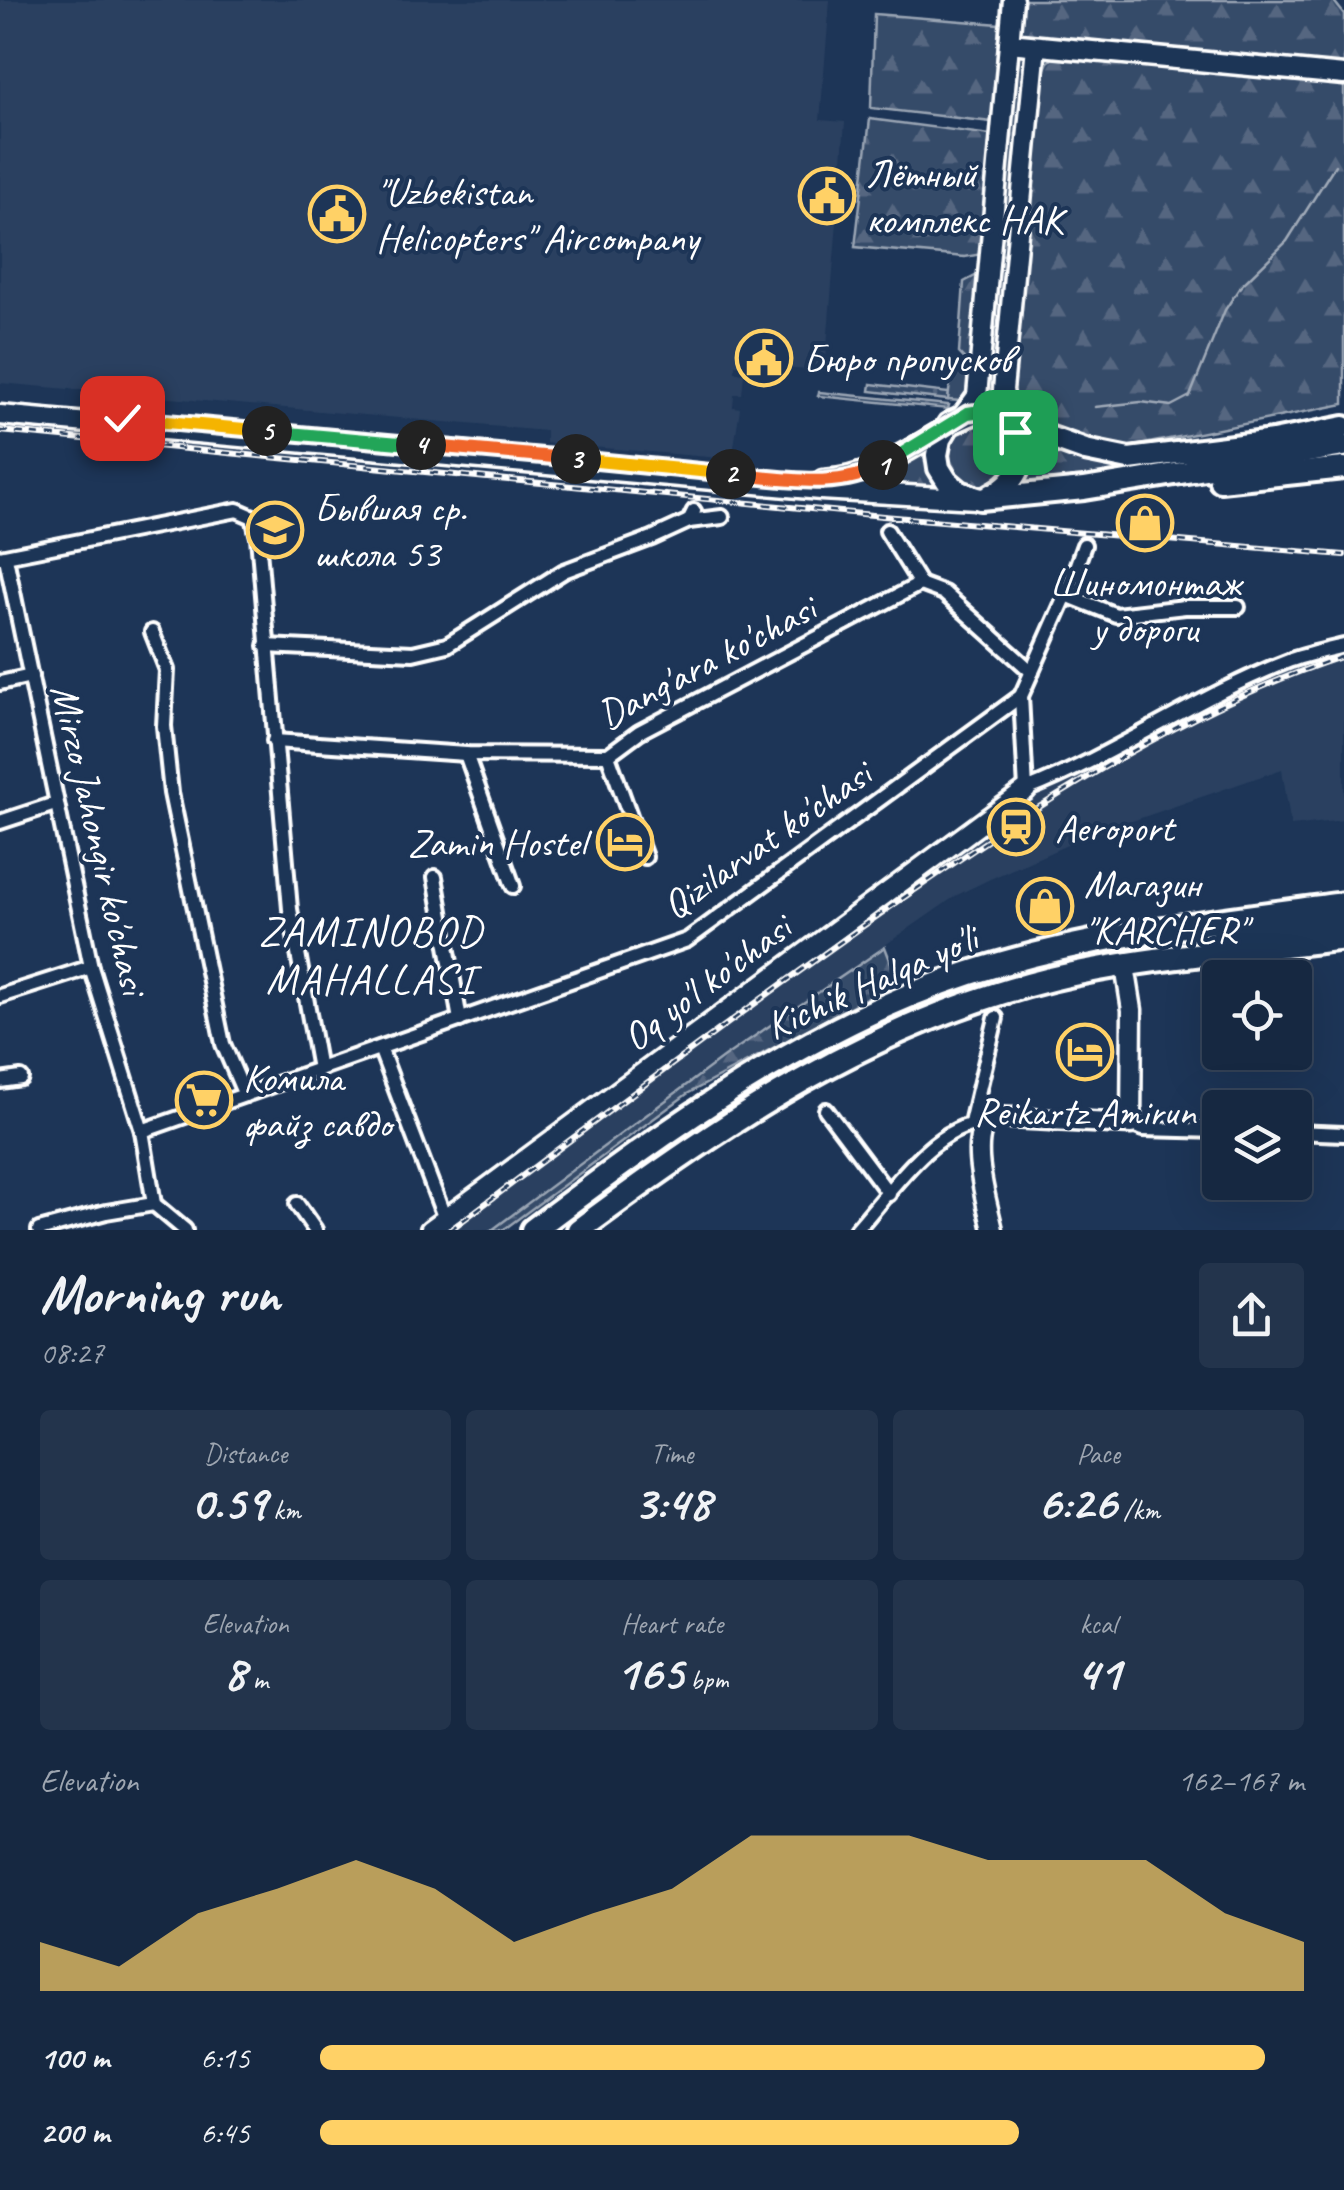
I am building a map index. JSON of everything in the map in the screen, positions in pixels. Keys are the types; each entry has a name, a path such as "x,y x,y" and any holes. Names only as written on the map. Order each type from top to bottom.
{"highway":[{"name":"Kichik Halqa yo'li","path":"579,1230 718,1129 860,1050 990,997 1054,978 1122,950 1344,904"},
{"path":"1122,950 1344,922"},
{"name":"Kichik Halqa yo'li","path":"533,1230 714,1098 794,1053 944,982 1067,948 1122,950 1344,942"}],"main road":[{"path":"0,406 820,480 870,472 945,429 963,415 977,396 1013,0"},
{"path":"1008,43 1344,75"},
{"path":"945,429 937,450 942,475 960,492 980,499 1007,486 1018,473 1022,448 1009,423 1003,390 1036,46"},
{"path":"990,246 1016,248"},
{"path":"963,415 983,411 1085,450 1129,459 1273,441 1344,427"},
{"path":"0,415 820,490 980,499 1084,489 1181,486 1344,468"},
{"path":"1084,489 1344,446"},
{"name":"Oq yo'l ko'chasi","path":"437,1224 1026,790"},
{"path":"993,1230 978,1152 978,1125 992,1116 1131,1124 1132,1010 1122,950"}],"street":[{"path":"3,557 232,511 242,510 253,517 258,537 290,909 319,1069"},
{"path":"266,646 413,653 447,644 564,571 652,538 692,516 722,517"},
{"path":"887,531 920,584 944,593 1032,672"},
{"path":"1084,545 1021,696 1026,790 1064,775 1249,679 1292,660 1344,646"},
{"name":"Mirzo Jahongir ko'chasi","path":"3,557 55,804 75,878 91,967 142,1131"},
{"name":"Dang'ara ko'chasi","path":"274,741 466,754 608,755 639,732 920,584"},
{"path":"1066,594 1116,615 1238,606"},
{"path":"152,632 166,670 164,726 172,793 223,1044 245,1095"},
{"path":"0,683 30,676"},
{"name":"Qizilarvat ko'chasi","path":"142,1131 686,940 1021,696"},
{"path":"466,754 513,886"},
{"path":"608,755 645,857"},
{"path":"0,822 55,804"},
{"path":"435,877 460,1020"},
{"path":"0,996 91,967"},
{"path":"856,1230 936,1141 978,1125 996,1018"},
{"path":"380,1048 437,1224"},
{"path":"0,1081 21,1078"},
{"path":"826,1110 889,1194"},
{"path":"1131,1124 1142,1129 1202,1130"},
{"path":"142,1131 154,1204 185,1230"},
{"path":"1312,1133 1344,1134"},
{"path":"39,1230 154,1204"},
{"path":"297,1204 314,1230"}],"shaded area":[{"path":"0,0 830,0 820,120 845,122 825,371 735,365 735,372 744,373 742,394 734,394 733,407 740,408 732,459 546,443 546,431 0,383"},
{"path":"1344,651 1344,820 1291,826 1282,769 1083,838 990,879 957,895 724,1057 492,1230 439,1230 830,939 964,848 968,834 1012,805 1047,792 1187,716 1292,667"}],"green space":[{"path":"1021,0 1333,0 1344,14 1344,65 1029,38 1020,34"},
{"path":"874,14 999,24 992,122 871,108"},
{"path":"1021,53 1026,57 1008,234 1003,238 1000,236 1015,55"},
{"path":"1057,55 1344,81 1344,404 1129,447 1108,446 1058,431 1023,408 1011,386 1043,73"},
{"path":"870,119 991,135 982,254 965,257 855,247"},
{"path":"998,254 1006,255 993,390 984,387"},
{"path":"981,273 975,370 959,353 964,282"},
{"path":"952,366 958,367 971,382 969,393 961,401 948,400"},
{"path":"871,384 949,393 948,400 870,391"},
{"path":"819,392 949,405 948,409 818,396"},
{"path":"981,423 1004,432 1013,455 1004,478 981,487 958,478 949,455 958,432"},
{"path":"1031,441 1224,461 1023,487 1033,462"},
{"path":"931,443 942,490 876,484 877,475"},
{"path":"885,947 898,981 687,1094 503,1230 492,1230 724,1057"}],"waterway":[{"path":"1095,407 1141,402 1171,406 1190,396 1225,310 1240,287 1287,241 1335,165"}],"railway":[{"path":"0,431 883,516 1344,555"},
{"path":"450,1230 828,951 1048,802 1104,767 1221,705 1344,656"}],"place":[{"name":"Лётный комплекс НАК","path":"827,196"},
{"name":"\"Uzbekistan Helicopters\" Aircompany","path":"337,214"},
{"name":"Бюро пропусков","path":"764,358"},
{"name":"Шиномонтаж у дороги","path":"1145,523"},
{"name":"Бывшая ср. школа 53","path":"275,530"},
{"name":"Aeroport","path":"1016,827"},
{"name":"Zamin Hostel","path":"625,842"},
{"name":"Магазин \"KARCHER\"","path":"1045,906"},
{"name":"Reikartz Amirun","path":"1085,1052"},
{"name":"Комила файз савдо","path":"204,1100"}],"district":[{"name":"ZAMINOBOD MAHALLASI","path":"371,954"}],"route":[{"path":"122,418 820,480 870,472 968,413 983,411 1000,416 1015,432"}]}
